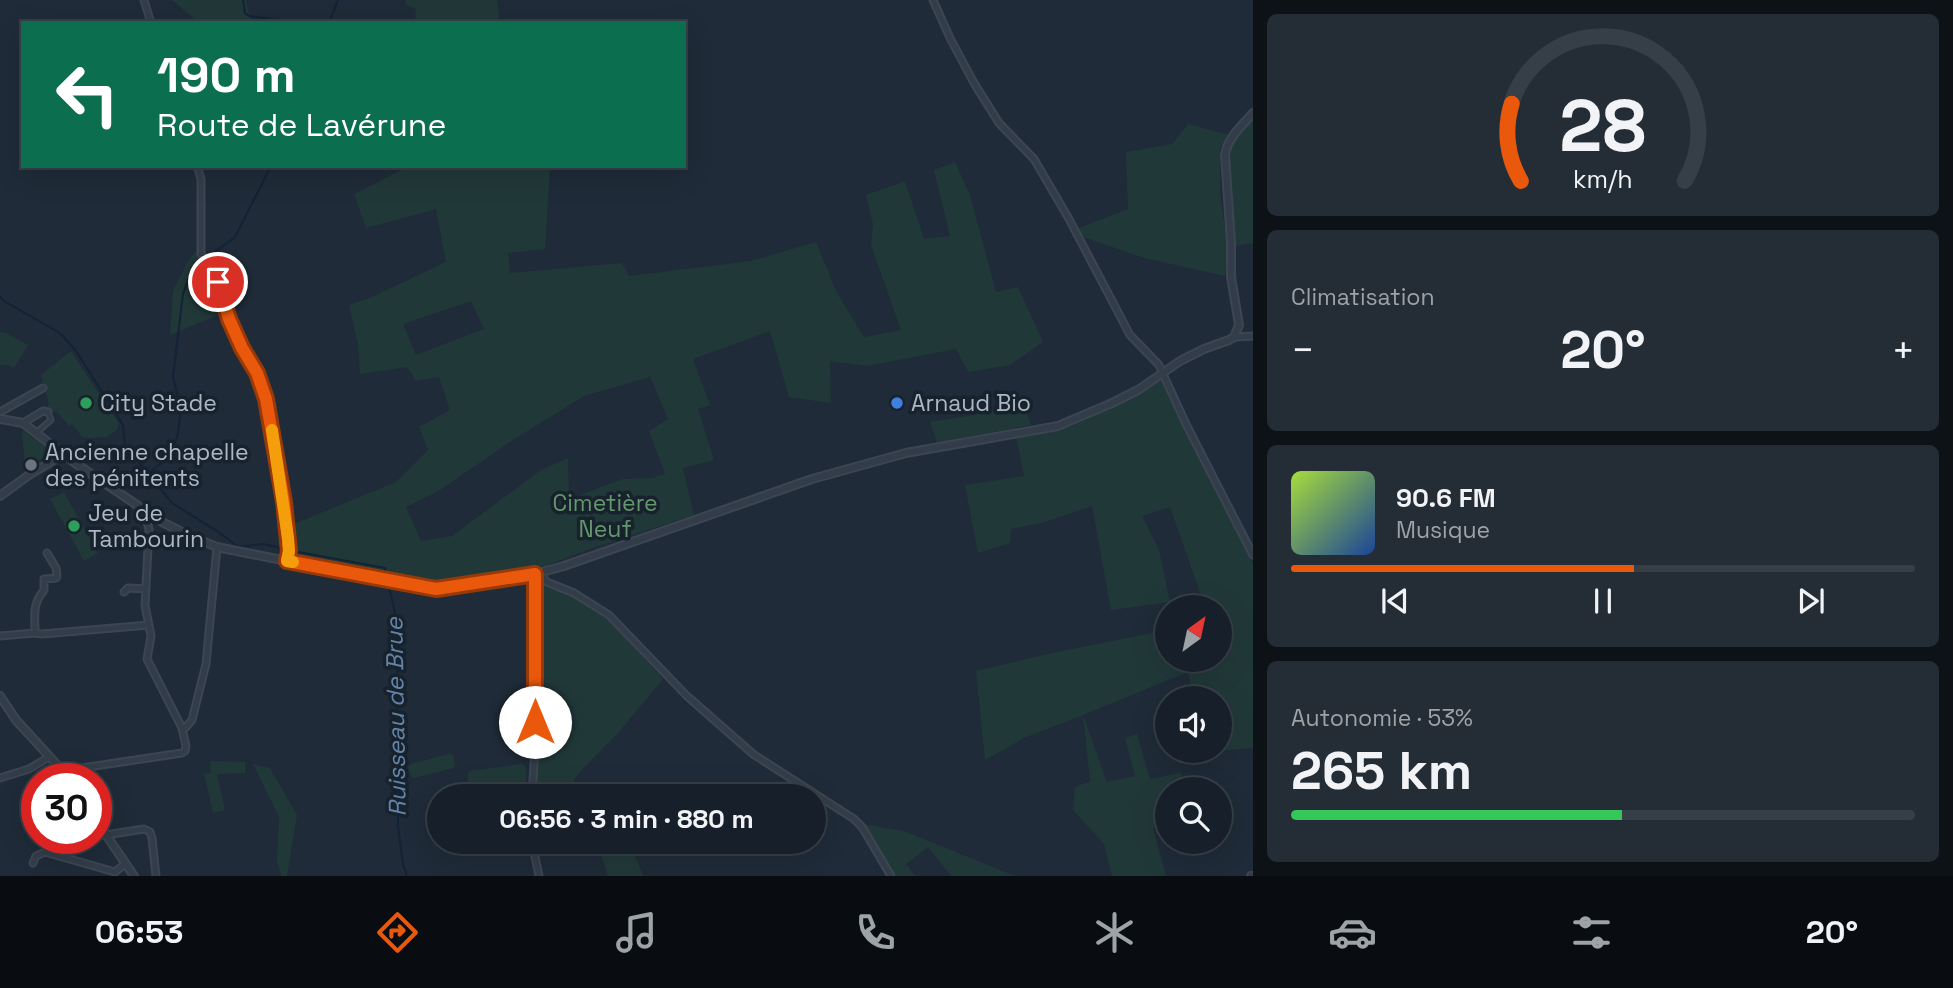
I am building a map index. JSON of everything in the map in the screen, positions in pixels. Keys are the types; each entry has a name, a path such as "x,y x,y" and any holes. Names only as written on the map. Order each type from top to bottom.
{"street":[{"path":"145,0 150,21"},
{"path":"933,0 974,83 999,122 1034,159 1130,335 1159,365 1253,555"},
{"path":"1234,337 1239,326 1231,277 1225,155 1231,137 1253,113"},
{"path":"198,168 201,179 201,254 212,268 229,319 257,373 266,399 284,502 289,551 287,561"},
{"path":"0,419 23,423 75,463 162,522 188,536 237,552 436,589 537,574 812,479 906,453 1058,426 1112,403 1163,374 1180,361 1234,337 1253,336"},
{"path":"0,412 43,388"},
{"path":"23,423 43,411 48,412 51,420 37,432"},
{"path":"0,496 64,454"},
{"path":"75,463 82,456"},
{"path":"112,763 182,753 187,746 182,728 147,659 151,636 145,605 149,530 138,511 140,506"},
{"path":"182,728 192,720 206,664 217,547"},
{"path":"35,633 37,597 44,590 44,579 57,576 56,568 47,553"},
{"path":"533,784 537,574"},
{"path":"537,574 609,615 687,696 753,754 854,819 862,827 891,876"},
{"path":"124,592 128,588 146,589"},
{"path":"0,636 149,625"},
{"path":"0,696 16,720 55,763"},
{"path":"0,778 29,769 49,757"},
{"path":"112,834 144,829 150,832 156,876"},
{"path":"112,844 134,876"},
{"path":"33,863 36,856 45,852 115,872 125,864"},
{"path":"534,854 539,876"}],"green space":[{"path":"172,0 246,0 251,21 197,21"},
{"path":"406,0 497,0 500,21 415,21 416,9 405,4"},
{"path":"1253,118 1253,243 1235,246 1228,184 1229,146"},
{"path":"1188,124 1229,135 1220,149 1220,191 1227,247 1225,276 1144,258 1069,232 1128,209 1126,152 1172,144"},
{"name":"Cimetière Neuf","path":"955,162 970,195 996,292 1018,287 1043,342 1010,365 968,372 956,349 867,366 830,361 831,403 789,397 770,331 693,359 710,405 698,409 714,460 683,468 694,515 545,566 443,587 296,556 294,524 396,482 428,450 419,427 450,410 439,377 416,381 407,367 360,374 358,344 349,305 446,262 436,209 366,228 354,194 405,168 550,168 545,249 508,253 510,273 622,263 629,276 751,261 816,242 837,293 864,337 901,330 871,245 873,225 866,195 905,181 924,239 950,236 934,170","holes":["471,301 484,329 416,355 403,324","650,377 668,419 649,431 665,474 652,478 623,479 569,499 568,458 541,470 452,536 421,541 406,507 437,492 584,396"]},
{"path":"196,251 209,270 221,314 170,335 173,291"},
{"path":"0,332 28,345 14,368 0,365"},
{"path":"71,351 119,424 116,431 106,437 83,438 72,424 69,426 56,411 50,413 47,407 49,404 41,375"},
{"path":"1162,379 1253,563 1253,748 1232,750 1232,686 1191,686 1188,672 1232,672 1232,595 1201,595 1170,507 1142,516 1159,550 1169,595 1155,595 1155,604 1111,610 1092,506 1045,522 1011,529 1010,543 978,553 965,485 1024,476 1016,437 1069,427 1126,401"},
{"path":"1024,407 1031,425 937,443 930,422"},
{"path":"24,431 54,453 25,464"},
{"name":"Jeu de Tambourin","path":"64,492 98,553 84,561 50,499"},
{"path":"538,583 573,596 608,618 663,679 618,733 577,775 572,784 537,784"},
{"path":"1155,632 1155,672 1188,672 1024,738 985,760 976,671"},
{"path":"1083,715 1107,782 1135,776 1125,738 1137,734 1150,779 1155,778 1155,854 1160,854 1166,876 1112,876 1104,844 1073,810 1075,787 1090,781"},
{"path":"453,755 453,768 411,777 408,767 410,764"},
{"path":"210,761 245,762 245,773 217,774 225,810 213,813 204,774 211,773"},
{"path":"253,764 270,768 297,815 287,876 281,876 277,861 279,817"},
{"path":"521,764 526,767 526,784 468,784 470,771"},
{"path":"1181,773 1182,777 1160,777"},
{"path":"863,824 904,831 1015,876 951,876 928,847 906,864 915,876 894,876"},
{"path":"601,854 635,854 643,876 608,876"}],"waterway":[{"path":"243,0 245,13 249,16 288,21"},
{"path":"330,21 338,0"},
{"path":"212,254 235,237 270,168"},
{"path":"149,473 170,456 178,434 181,409 173,377 183,294 192,269"},
{"name":"Ruisseau de Brue","path":"0,297 60,333 76,351 123,425 125,445 172,503 238,547 263,544 286,549"},
{"name":"Ruisseau de Brue","path":"293,551 385,568 387,578"},
{"name":"Ruisseau de Brue","path":"388,583 397,621 398,826 407,876"}],"slow traffic":[{"path":"272,430 284,502 289,551 287,561 293,562"}],"place":[{"name":"City Stade","path":"86,403"},
{"name":"Arnaud Bio","path":"897,403"},
{"name":"Ancienne chapelle des pénitents","path":"31,465"},
{"name":"Jeu de Tambourin","path":"74,526"}],"route":[{"path":"218,282 229,319 257,373 266,399 284,502 289,551 287,561 426,589 452,588 535,574 535,722"}]}
